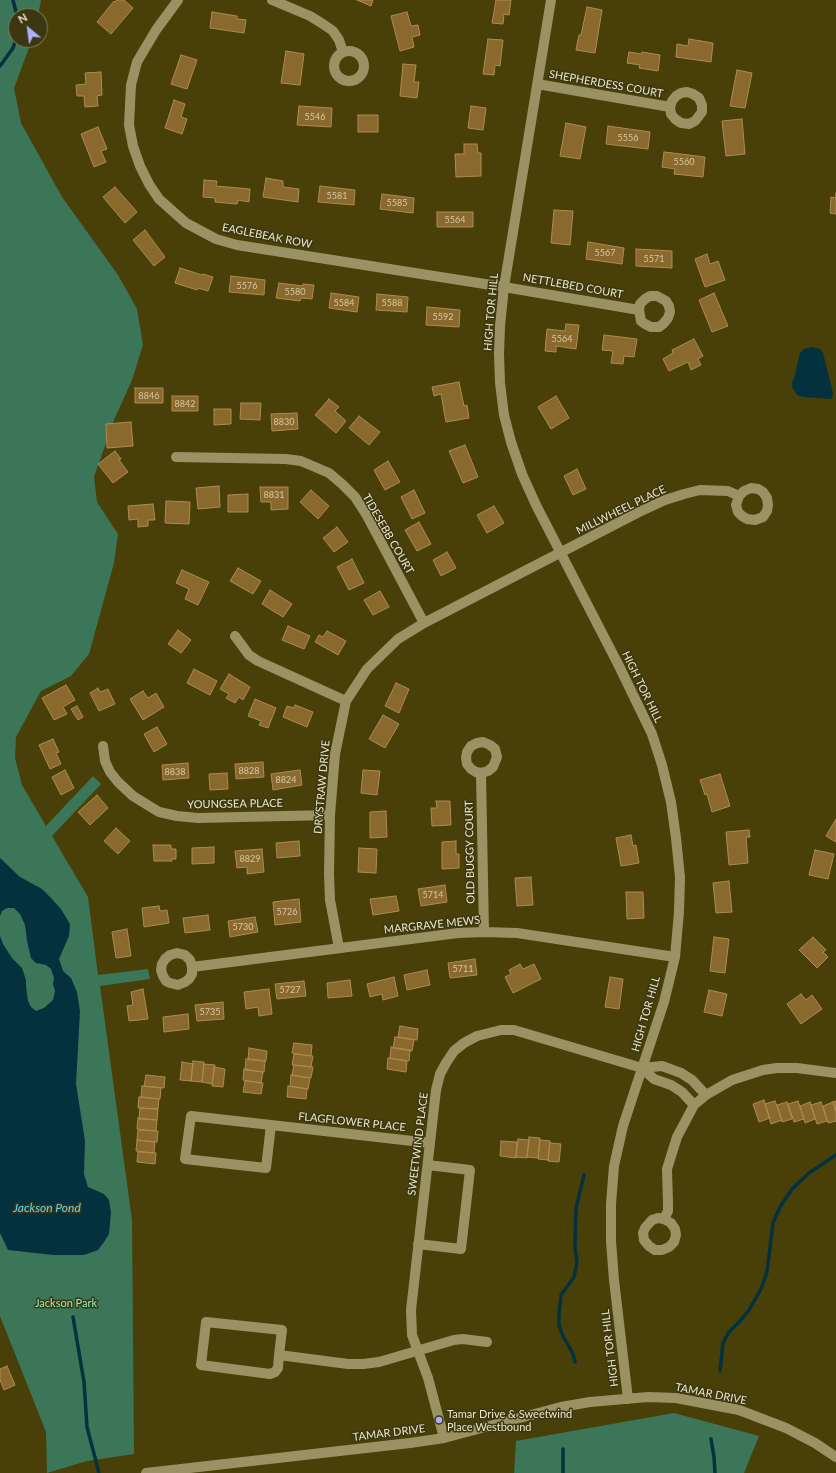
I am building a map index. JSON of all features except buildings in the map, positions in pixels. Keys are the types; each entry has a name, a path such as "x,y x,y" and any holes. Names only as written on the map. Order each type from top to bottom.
{"street":[{"name":"EAGLEBEAK ROW","path":"178,0 156,30 137,62 131,85 129,125 132,146 149,184 159,199 186,224 216,239 237,245 504,287"},
{"path":"272,0 310,16 333,31 339,40 343,52"},
{"name":"HIGH TOR HILL","path":"551,0 504,287 499,354 500,383 504,415 522,474 536,505 640,706 652,734 662,765 671,802 680,877 679,912 674,957 664,1002 623,1126 614,1166 610,1204 614,1280 628,1399"},
{"name":"SHEPHERDESS COURT","path":"537,84 670,107"},
{"name":"NETTLEBED COURT","path":"504,287 639,310"},
{"name":"TIDESEBB COURT","path":"176,457 286,459 301,461 329,473 355,497 366,514 424,623"},
{"name":"MILLWHEEL PLACE","path":"561,552 639,512 665,500 684,494 700,490 715,490 728,491 739,496"},
{"name":"DRYSTRAW DRIVE","path":"339,948 330,900 330,814 335,754 346,702 367,669 398,639 424,623 561,552"},
{"path":"235,636 249,655 258,661 346,702"},
{"name":"YOUNGSEA PLACE","path":"103,746 110,772 118,782 133,796 159,812 177,816 198,818 330,814"},
{"name":"OLD BUGGY COURT","path":"481,773 484,932"},
{"name":"MARGRAVE MEWS","path":"192,967 458,933 484,932 517,933 674,957"},
{"name":"SWEETWIND PLACE","path":"444,1438 428,1378 412,1335 410,1322 412,1289 436,1090 440,1074 454,1051 477,1036 501,1030 514,1030 642,1068"},
{"path":"642,1068 662,1066 681,1073 692,1080 706,1095"},
{"path":"642,1068 654,1079 671,1085 682,1092 694,1105"},
{"path":"664,1219 668,1211 667,1169 677,1137 694,1105 706,1095 732,1080 763,1070 797,1068 836,1073"},
{"name":"FLAGFLOWER PLACE","path":"271,1125 266,1168 185,1159 190,1116 271,1125 430,1143"},
{"path":"418,1244 461,1249 470,1170 428,1165"},
{"path":"206,1322 282,1330 279,1356 278,1368 275,1372 270,1374 201,1365 206,1322"},
{"path":"279,1356 348,1364 363,1364 379,1362 435,1344 454,1340 463,1339 487,1342"},
{"name":"TAMAR DRIVE","path":"146,1473 444,1438 561,1407 590,1402 648,1397 676,1398 739,1410 786,1428 815,1443 836,1457"}],"green space":[{"name":"Jackson Park","path":"0,0 41,0 40,8 8,8 8,48 29,48 14,88 21,123 62,197 118,275 137,309 143,345 132,380 114,420 94,477 97,502 118,534 114,563 89,654 71,676 41,691 16,737 15,758 22,785 46,826 93,776 101,784 52,836 88,897 98,975 148,969 150,979 100,986 132,1220 134,1454 87,1461 47,1473 46,1432 0,1316"},
{"path":"674,1413 759,1436 744,1473 514,1473 516,1441"}],"water":[{"path":"811,347 820,349 823,353 833,393 832,399 803,397 797,395 792,387 800,353 804,349"},
{"name":"Jackson Pond","path":"0,858 20,877 42,889 61,909 70,924 69,936 59,959 63,971 71,978 77,992 80,1011 76,1084 85,1141 84,1174 88,1187 104,1194 109,1200 111,1212 109,1234 104,1242 98,1250 84,1255 53,1255 8,1250 0,1233 0,936 12,958 22,968 26,980 28,1001 31,1007 36,1011 44,1008 53,1000 55,991 53,984 54,978 51,969 46,965 36,963 31,958 25,925 20,914 14,908 7,908 2,911 0,916"}],"waterway":[{"path":"13,0 15,8"},
{"path":"0,66 13,48"},
{"path":"720,1371 723,1343 729,1332 749,1310 761,1289 767,1272 773,1223 780,1207 792,1189 809,1173 836,1155"},
{"path":"575,1362 573,1354 559,1325 559,1315 561,1295 574,1277 577,1262 575,1247 576,1208 584,1175"},
{"path":"73,1317 84,1382 87,1427 99,1473"},
{"path":"711,1439 715,1473"},
{"path":"563,1449 563,1473"}],"place":[{"name":"Tamar Drive & Sweetwind Place Westbound","path":"439,1420"}]}
